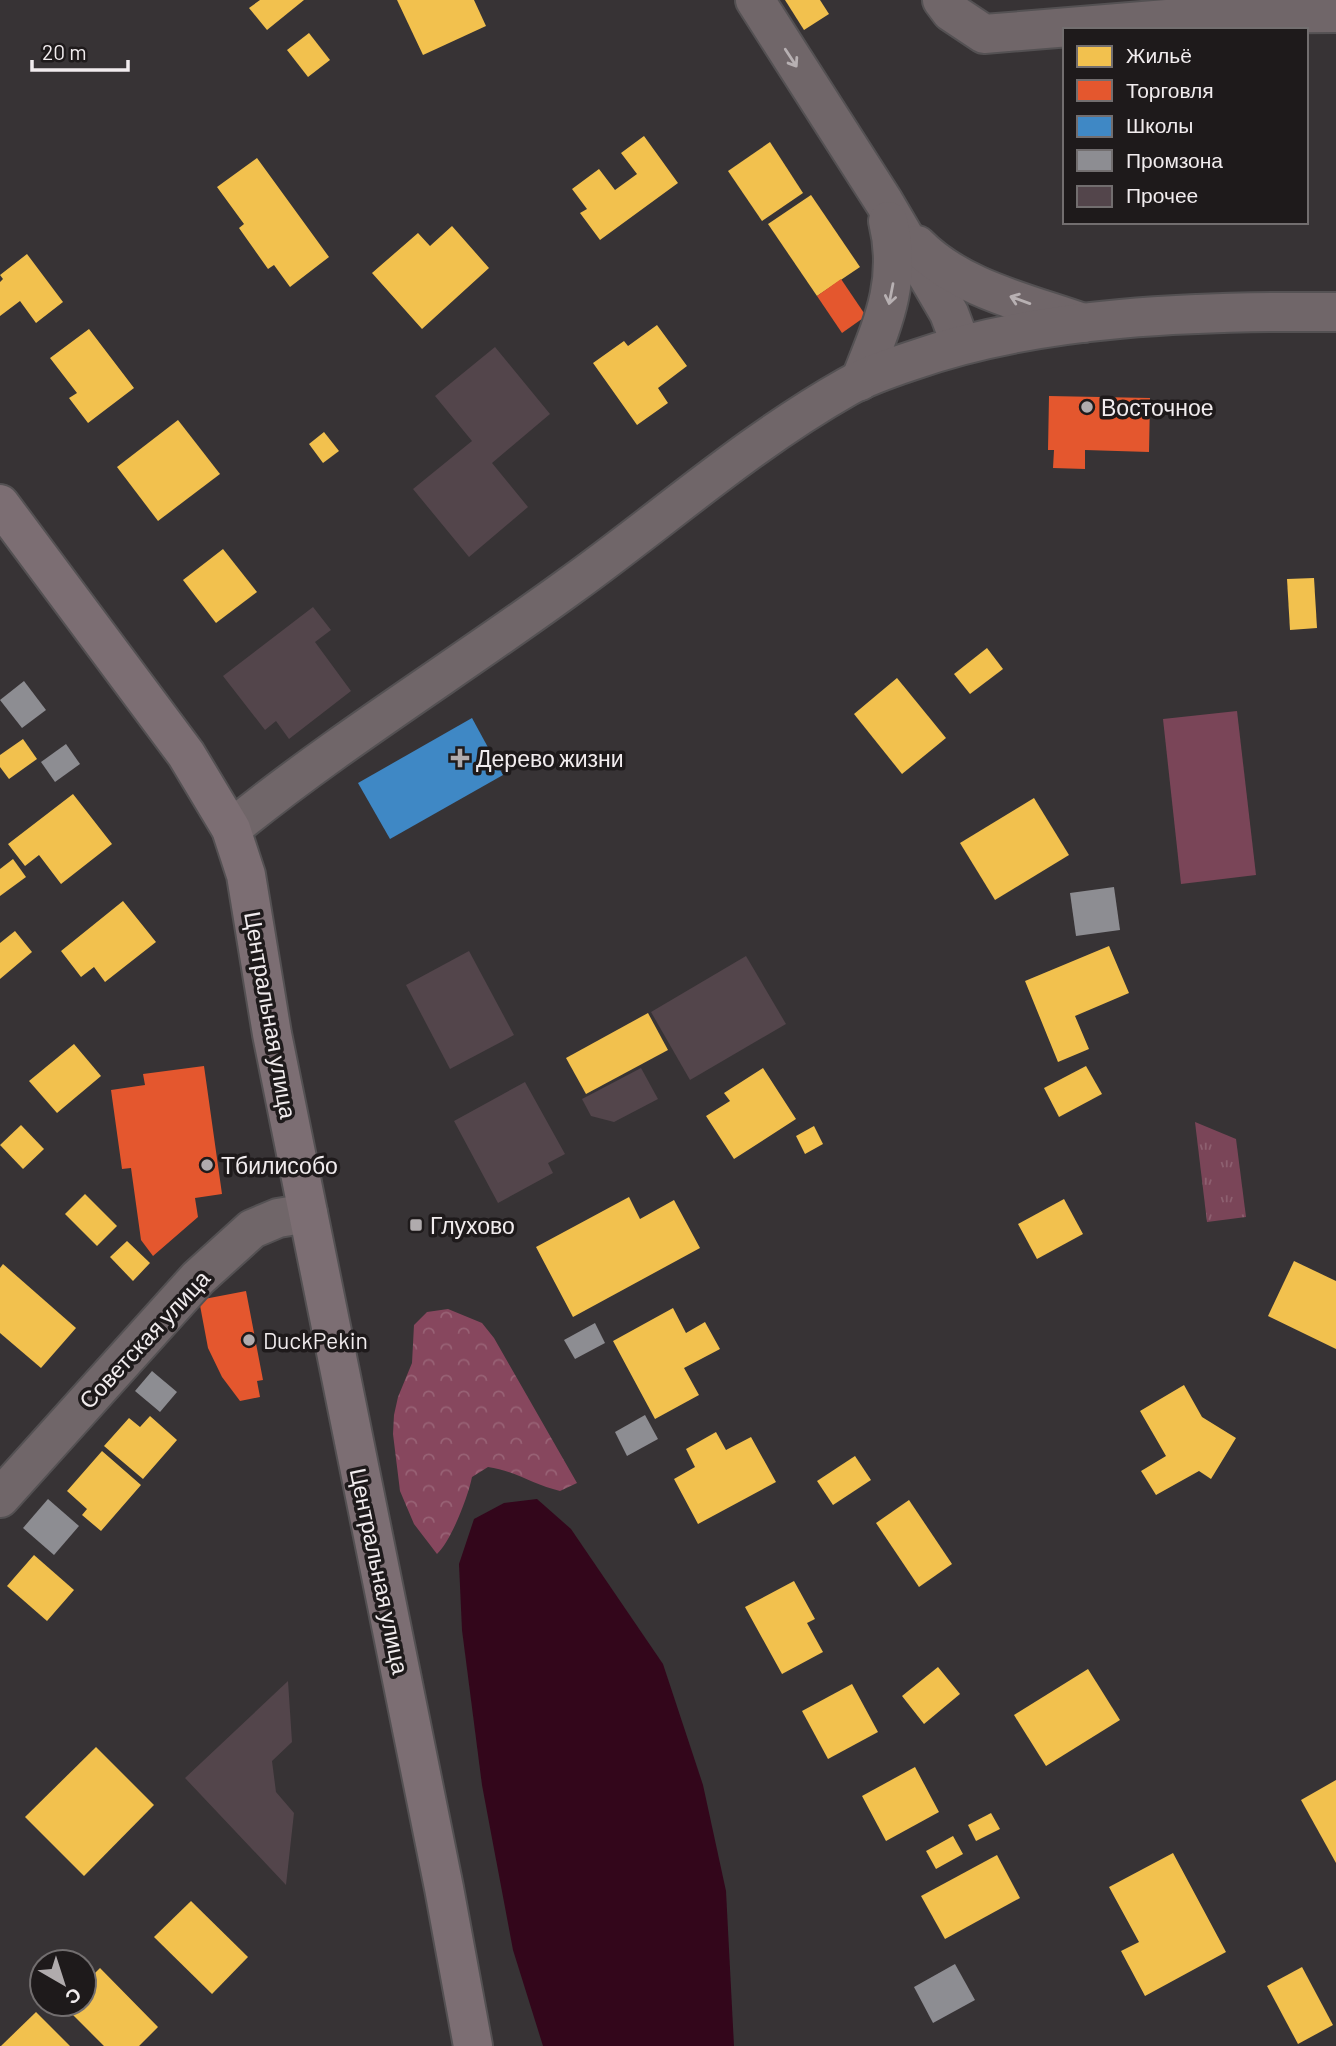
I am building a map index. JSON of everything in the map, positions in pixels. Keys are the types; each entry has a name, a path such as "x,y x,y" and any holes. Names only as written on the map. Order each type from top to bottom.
{"main road":[{"name":"Центральная улица","path":"0,504 186,754 231,829 246,875 272,1034 444,1888 473,2046"}],"street":[{"path":"755,0 884,202 949,313 961,345"},
{"path":"942,0 951,12 984,34 1063,29"},
{"path":"1075,28 1227,14 1336,13"},
{"path":"884,202 914,242 932,260 950,272 976,285 1084,323"},
{"path":"860,381 887,312 894,276 893,243 884,202"},
{"path":"231,829 291,781 570,587 765,441 848,386 961,345 1084,323 1188,314 1336,312"},
{"name":"Советская улица","path":"0,1498 198,1278 252,1229 278,1218 308,1213"}],"green space":[{"path":"1237,711 1256,875 1181,884 1163,719"},
{"path":"1195,1122 1236,1139 1246,1217 1207,1222"},
{"path":"448,1309 482,1323 494,1338 577,1483 560,1491 488,1467 472,1477 458,1518 437,1554 414,1524 400,1491 393,1434 398,1397 412,1363 414,1325 427,1312"}],"shaded area":[{"path":"537,1499 571,1529 663,1664 703,1785 726,1891 734,2046 543,2046 513,1950 482,1785 462,1630 459,1564 474,1519 504,1503"}],"building: Жильё":[{"path":"260,0 304,0 267,30 249,8"},
{"path":"397,0 474,0 486,26 423,55"},
{"path":"785,0 820,0 829,14 804,30"},
{"path":"309,33 330,60 308,77 287,50"},
{"path":"644,136 678,183 600,240 580,213 587,209 572,189 599,169 615,190 637,174 621,153"},
{"path":"770,142 803,193 762,221 728,171"},
{"path":"257,158 329,257 290,287 274,265 268,269 239,228 244,224 217,187"},
{"path":"811,195 860,267 817,296 768,224"},
{"path":"452,226 489,268 422,329 372,273 418,233 430,246"},
{"path":"27,254 63,302 36,323 20,301 0,316 0,282 3,279 0,275"},
{"path":"657,325 687,366 658,388 668,403 637,425 593,363 624,341 628,346"},
{"path":"89,329 134,388 88,423 69,398 77,393 50,358"},
{"path":"178,420 220,474 158,521 117,467"},
{"path":"324,432 339,451 323,463 309,444"},
{"path":"223,549 257,592 216,623 183,580"},
{"path":"1314,578 1317,628 1290,630 1287,579"},
{"path":"987,648 1003,669 970,694 954,674"},
{"path":"897,678 946,738 902,774 854,714"},
{"path":"23,739 37,759 9,779 0,767 0,755"},
{"path":"73,794 112,844 61,884 39,855 25,866 8,844"},
{"path":"1034,798 1069,855 995,900 960,843"},
{"path":"13,859 26,877 0,896 0,869"},
{"path":"123,901 156,942 105,982 94,967 81,977 61,951"},
{"path":"15,931 32,952 0,979 0,943"},
{"path":"1109,946 1129,993 1075,1016 1089,1049 1058,1062 1025,981"},
{"path":"648,1013 668,1050 586,1094 566,1058"},
{"path":"74,1044 101,1076 57,1113 29,1081"},
{"path":"1086,1066 1102,1094 1059,1117 1044,1088"},
{"path":"763,1068 796,1119 734,1159 706,1116 730,1101 724,1093"},
{"path":"21,1125 44,1149 23,1169 0,1145"},
{"path":"814,1126 823,1144 805,1154 796,1136"},
{"path":"85,1194 117,1226 97,1246 65,1214"},
{"path":"629,1197 640,1219 674,1200 700,1248 573,1317 536,1247"},
{"path":"1064,1199 1083,1234 1037,1259 1018,1224"},
{"path":"127,1241 150,1263 133,1281 110,1257"},
{"path":"1294,1261 1336,1281 1336,1349 1268,1316"},
{"path":"3,1264 76,1328 41,1368 0,1333 0,1268"},
{"path":"673,1308 686,1333 705,1322 720,1349 684,1368 699,1395 655,1419 613,1341"},
{"path":"1184,1385 1202,1417 1236,1438 1211,1479 1199,1471 1156,1495 1141,1471 1166,1456 1140,1411"},
{"path":"150,1416 177,1440 143,1479 104,1446 129,1418 140,1427"},
{"path":"716,1432 726,1450 751,1437 776,1482 698,1524 674,1479 695,1467 686,1449"},
{"path":"102,1451 141,1485 101,1531 82,1515 87,1509 67,1491"},
{"path":"855,1456 871,1480 833,1505 817,1481"},
{"path":"909,1500 952,1564 919,1587 876,1523"},
{"path":"34,1555 74,1590 47,1621 7,1586"},
{"path":"794,1581 815,1619 807,1623 823,1652 782,1674 745,1607"},
{"path":"938,1667 960,1694 924,1724 902,1696"},
{"path":"1088,1669 1120,1720 1046,1766 1014,1715"},
{"path":"852,1684 878,1732 828,1759 802,1711"},
{"path":"96,1747 154,1805 84,1876 25,1817"},
{"path":"915,1767 939,1812 886,1841 862,1796"},
{"path":"1336,1780 1336,1863 1301,1800"},
{"path":"991,1813 1000,1829 976,1841 968,1825"},
{"path":"953,1836 963,1854 936,1869 926,1851"},
{"path":"1173,1853 1226,1952 1145,1996 1121,1951 1139,1942 1109,1887"},
{"path":"997,1855 1020,1898 945,1939 921,1896"},
{"path":"191,1901 248,1957 212,1994 154,1937"},
{"path":"1302,1967 1333,2025 1298,2044 1267,1986"},
{"path":"100,1968 158,2027 139,2046 104,2046 76,2018 98,2018"},
{"path":"30,2018 42,2018 70,2046 1,2046"}],"building: Торговля":[{"path":"841,279 866,316 842,333 817,296"},
{"path":"1049,396 1150,398 1149,452 1085,450 1085,469 1053,468 1054,450 1048,450"},
{"path":"204,1066 222,1194 195,1198 198,1217 153,1256 141,1240 131,1168 122,1169 111,1090 145,1085 143,1074"},
{"path":"246,1291 263,1380 257,1381 260,1397 240,1401 222,1377 208,1348 199,1300"}],"building: Школы":[{"path":"472,718 503,775 390,839 358,783"}],"building: Промзона":[{"path":"24,681 46,710 22,728 0,700"},
{"path":"66,744 80,764 55,782 41,762"},
{"path":"1114,887 1120,930 1076,936 1070,893"},
{"path":"595,1323 605,1343 575,1359 564,1340"},
{"path":"152,1371 177,1392 160,1412 135,1391"},
{"path":"645,1415 658,1439 627,1456 615,1432"},
{"path":"48,1499 79,1526 54,1555 23,1528"},
{"path":"955,1964 975,2000 933,2023 914,1987"}],"building: Прочее":[{"path":"495,347 550,414 492,463 528,507 469,557 413,489 472,441 435,396"},
{"path":"313,607 331,630 315,642 351,691 289,739 276,721 265,730 223,676"},
{"path":"469,951 514,1035 450,1069 406,985"},
{"path":"746,956 786,1024 690,1080 651,1012"},
{"path":"641,1068 658,1099 614,1122 591,1116 582,1099"},
{"path":"525,1082 565,1154 548,1163 553,1173 498,1203 454,1121"},
{"path":"288,1681 292,1742 272,1761 276,1792 294,1813 286,1885 185,1778"}],"place":[{"name":"Восточное","path":"1087,407"},
{"name":"Дерево жизни","path":"460,758"},
{"name":"Тбилисобо","path":"207,1165"},
{"name":"Глухово","path":"416,1225"},
{"name":"DuckPekin","path":"249,1340"}]}
